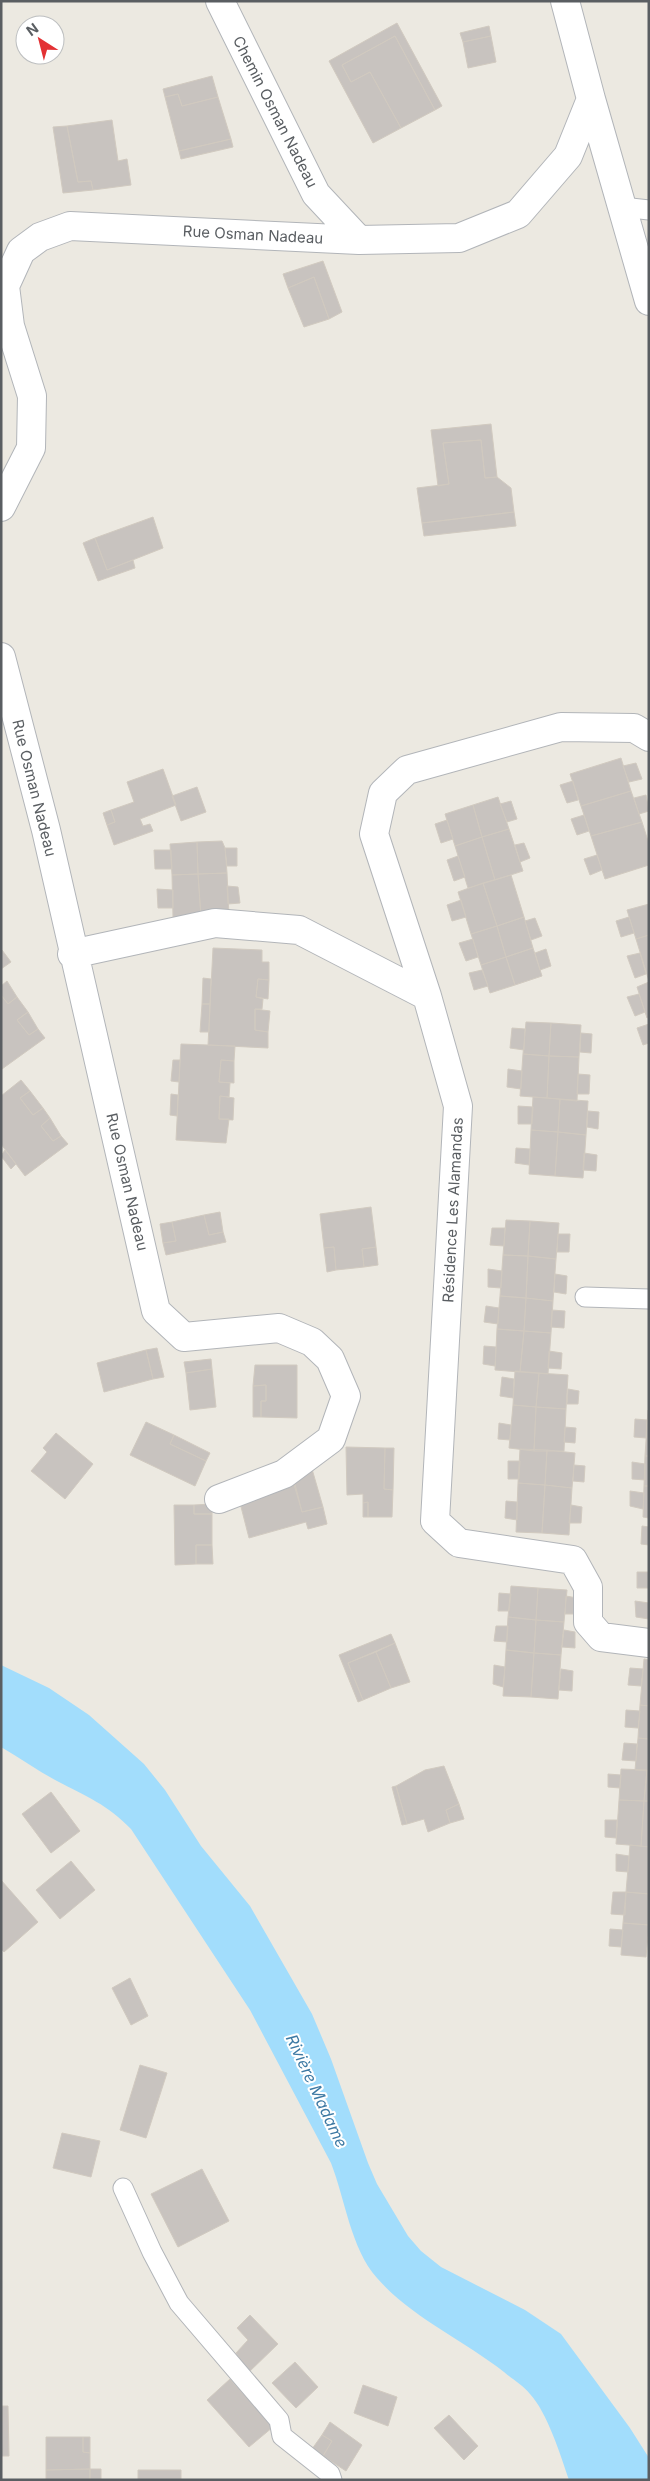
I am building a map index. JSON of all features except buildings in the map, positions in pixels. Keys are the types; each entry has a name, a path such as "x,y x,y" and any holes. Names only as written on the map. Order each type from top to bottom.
{"street":[{"name":"Chemin Osman Nadeau","path":"220,1 316,194 359,240"},
{"path":"565,1 591,99 636,208 649,301"},
{"name":"Rue Osman Nadeau","path":"1,507 31,448 32,396 10,326 4,286 21,251 40,237 70,226 359,240 459,238 518,214 568,156 591,99"},
{"name":"Rue Osman Nadeau","path":"1,657 46,830 72,954 125,1167 156,1311 184,1337 279,1328 312,1342 330,1359 346,1396 331,1439 284,1474 219,1499"},
{"name":"Résidence Les Alamandas","path":"649,737 634,728 561,727 407,770 383,793 374,834 427,996 458,1106 435,1521 458,1543 574,1560 588,1587 588,1622 600,1637 649,1643"},
{"path":"72,954 215,923 299,930 427,996"}],"lane":[{"path":"585,1297 649,1299"},
{"path":"124,2188 152,2252 179,2303 279,2420 282,2436 330,2474 332,2480"}],"water":[{"name":"Rivière Madame","path":"1,1665 49,1688 89,1715 144,1764 165,1790 201,1846 250,1906 312,2014 331,2059 377,2184 408,2236 421,2251 441,2267 525,2310 561,2334 630,2428 649,2458 649,2480 569,2480 548,2423 527,2391 488,2360 421,2317 377,2278 368,2266 355,2238 331,2163 250,2010 131,1829 105,1807 1,1747"}]}
